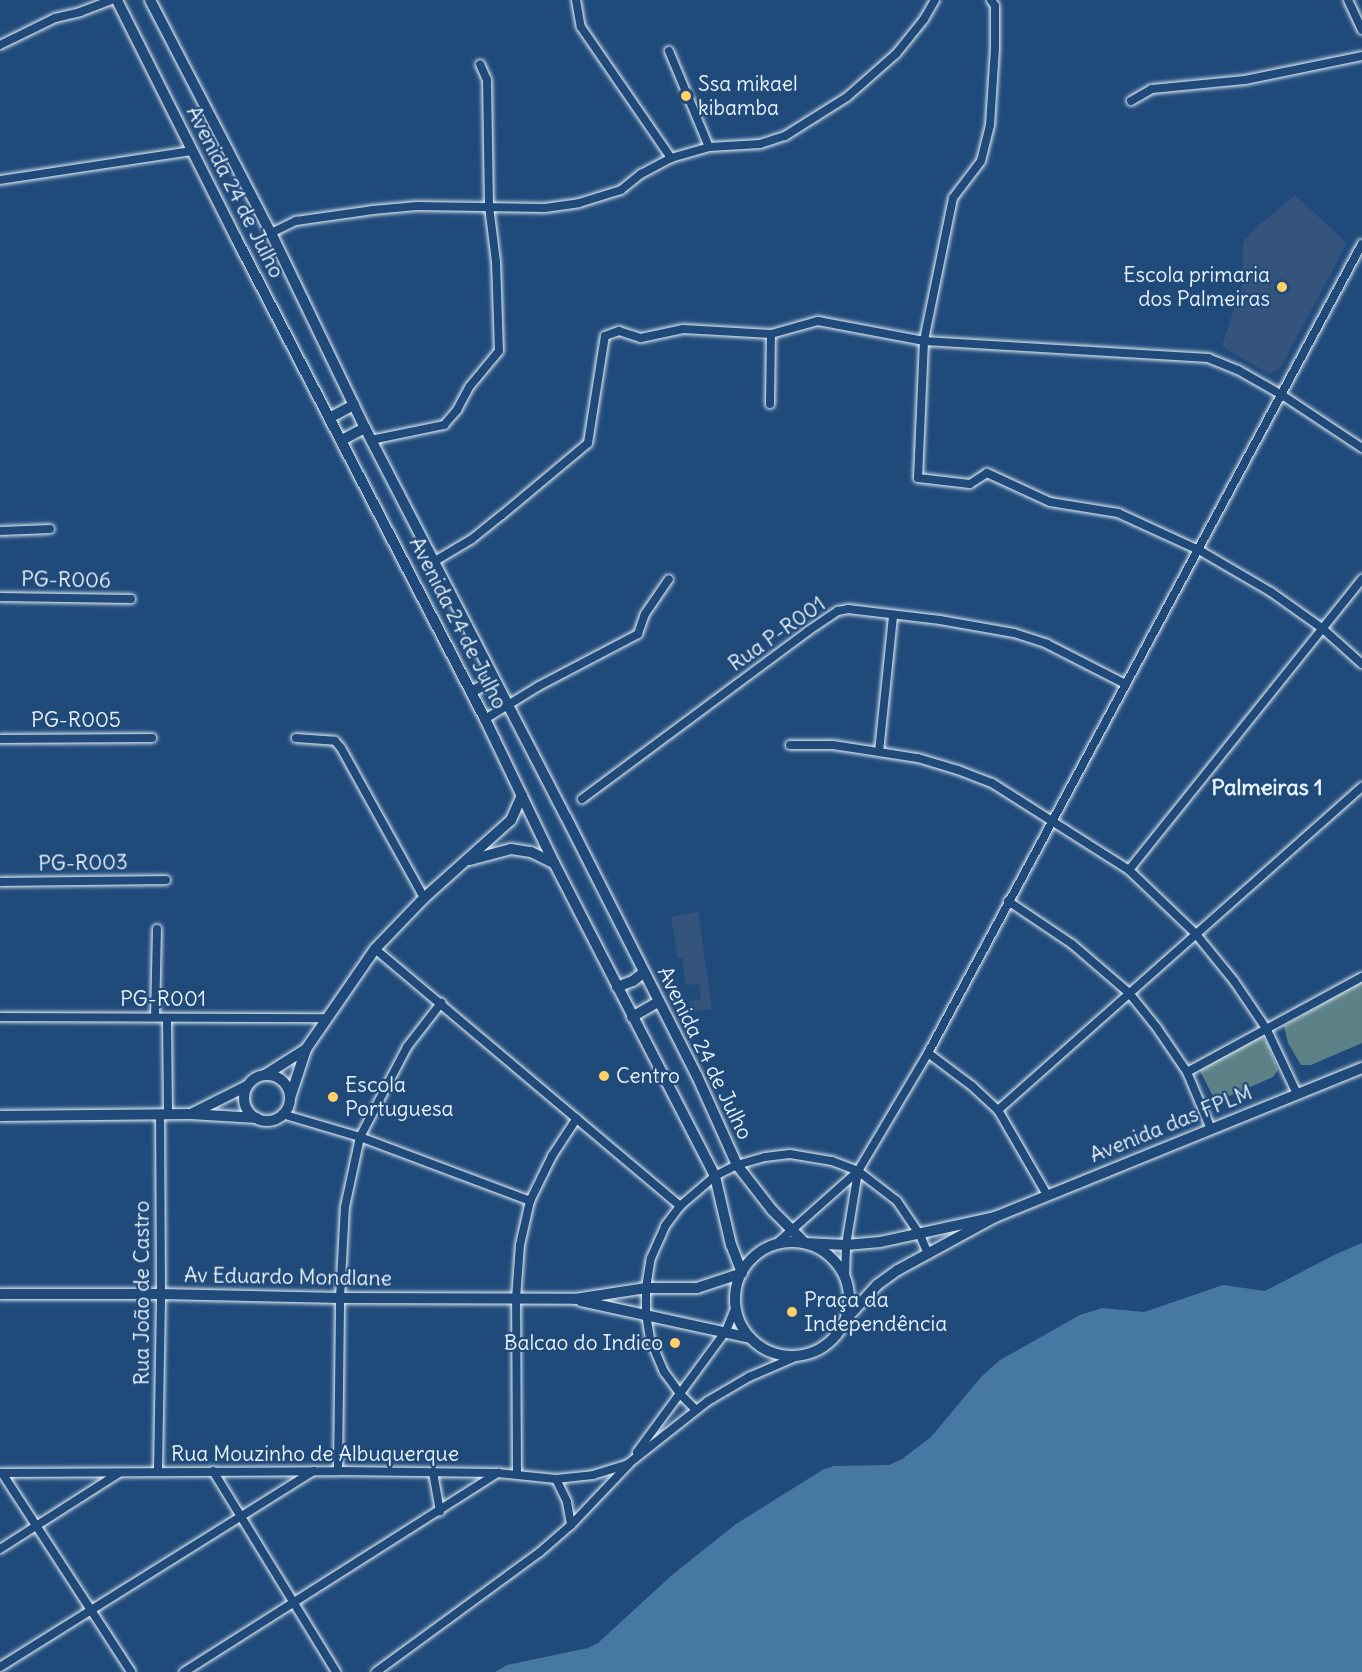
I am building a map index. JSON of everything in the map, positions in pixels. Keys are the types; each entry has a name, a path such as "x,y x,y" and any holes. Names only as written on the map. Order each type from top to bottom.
{"street":[{"path":"0,45 55,18 80,12 111,0"},
{"name":"Avenida 24 de Julho","path":"117,0 191,151 331,417 485,719 554,863 715,1176 731,1245 742,1274"},
{"name":"Avenida 24 de Julho","path":"150,0 271,233 371,440 697,1076 737,1165 756,1191 805,1244"},
{"path":"576,0 581,27 671,158"},
{"path":"271,233 296,221 373,210 417,206 545,208 600,199 621,190 641,174 671,158 708,147 760,144 785,136 806,125 847,97 896,54 924,20 935,0"},
{"path":"991,0 995,6 995,48 990,125 981,161 953,198 924,341 918,478 970,484 983,475 990,474 1050,502 1118,513 1199,550 1271,592 1323,629 1362,664"},
{"path":"1348,0 1362,30"},
{"path":"669,51 708,147"},
{"path":"1131,101 1152,89 1245,80 1362,56"},
{"path":"371,440 444,425 452,419 470,386 500,351 496,262 489,207 487,80 480,64"},
{"path":"0,180 191,151"},
{"path":"750,1338 740,1323 736,1306 736,1289 742,1274 750,1261 775,1245 858,1171 928,1053 1051,819 1282,395 1358,261 1362,244"},
{"path":"435,561 502,515 588,442 605,336 618,331 641,338 700,329 771,334 818,321 924,341 1208,358 1238,370 1282,395 1362,448"},
{"path":"770,404 771,334"},
{"path":"331,417 354,405"},
{"path":"342,440 365,428"},
{"path":"0,531 50,529"},
{"path":"485,719 638,634 645,614 669,579"},
{"path":"1129,870 1362,579"},
{"name":"PG-R006","path":"0,597 131,599"},
{"name":"Rua P-R001","path":"582,799 838,611 848,609 940,620 1014,633 1047,644 1125,684"},
{"path":"879,752 892,616"},
{"path":"471,692 494,680"},
{"name":"PG-R005","path":"0,738 153,738"},
{"path":"296,738 327,739 335,741 341,748 424,898"},
{"path":"790,745 833,745 918,758 978,777 1051,819 1129,870 1195,933 1234,981 1266,1028 1297,1094"},
{"path":"999,1110 1195,933 1362,787"},
{"path":"0,1116 190,1114 270,1120 282,1114 290,1098 306,1049 375,949 424,898 511,820 522,795"},
{"path":"467,861 511,849 531,852 554,863"},
{"name":"PG-R003","path":"0,882 166,880"},
{"path":"1008,901 1072,944 1129,993 1157,1028 1187,1072 1211,1129"},
{"path":"155,1017 157,929"},
{"path":"375,949 680,1206"},
{"path":"617,987 633,981 644,972"},
{"path":"1187,1072 1362,977"},
{"path":"632,1017 658,1002"},
{"path":"339,1471 340,1298 345,1207 360,1137 407,1047 441,1003"},
{"name":"PG-R001","path":"0,1017 327,1018"},
{"name":"Rua João de Castro","path":"158,1471 167,1018"},
{"path":"190,1114 247,1086 252,1080 266,1075 306,1049"},
{"path":"928,1053 999,1110 1047,1195"},
{"name":"Avenida das FPLM","path":"846,1319 877,1285 995,1217 1362,1068"},
{"path":"266,1075 273,1076 285,1084 290,1098"},
{"path":"247,1086 244,1101 247,1108 257,1118"},
{"path":"282,1114 360,1137 530,1201"},
{"path":"517,1474 516,1299 520,1245 530,1201 552,1156 577,1118"},
{"path":"696,1410 681,1395 664,1372 650,1339 646,1314 646,1288 651,1258 665,1226 680,1206 715,1176 737,1165 790,1154 832,1161 858,1171 897,1201 920,1235 928,1254"},
{"path":"628,1464 696,1410 749,1377 828,1344 846,1319 849,1305 845,1276 846,1245 858,1171"},
{"name":"Avenida das FPLM","path":"805,1244 846,1245 920,1235 995,1217"},
{"path":"775,1245 805,1244 829,1255 845,1276"},
{"path":"575,1299 646,1288 697,1288 742,1274"},
{"name":"Av Eduardo Mondlane","path":"0,1294 575,1299"},
{"path":"575,1299 726,1331 750,1338 765,1349 782,1355 800,1355"},
{"path":"376,1672 492,1589 571,1525 628,1464 681,1395 726,1331 736,1306"},
{"name":"Rua Mouzinho de Albuquerque","path":"1,1473 433,1472 517,1474 556,1479 593,1475 628,1464"},
{"path":"213,1471 336,1672"},
{"path":"0,1667 314,1471"},
{"path":"0,1549 119,1472"},
{"path":"433,1472 440,1511"},
{"path":"1,1473 131,1672"},
{"path":"184,1672 498,1473"},
{"path":"556,1479 567,1502 571,1525"}],"shaded area":[{"name":"Escola primaria dos Palmeiras","path":"1295,195 1347,243 1280,369 1269,374 1222,346 1242,284 1243,243 1252,231"},
{"path":"698,912 712,1009 690,1012 689,1001 701,1000 699,984 686,985 682,958 678,958 671,917"},
{"path":"1362,1243 1362,1672 495,1672 507,1665 588,1648 598,1643 672,1575 736,1524 824,1469 834,1466 889,1465 902,1459 931,1437 981,1377 1000,1360 1080,1315 1102,1308 1144,1312 1223,1285 1265,1291"}],"green space":[{"path":"1362,981 1362,1043 1311,1065 1301,1065 1288,1043 1284,1026"},
{"path":"1260,1036 1267,1042 1278,1070 1273,1077 1216,1102 1200,1071 1208,1064"}],"place":[{"name":"Ssa mikael kibamba","path":"686,96"},
{"name":"Escola primaria dos Palmeiras","path":"1282,287"},
{"name":"Centro","path":"604,1076"},
{"name":"Escola Portuguesa","path":"333,1097"},
{"name":"Praça da Independência","path":"792,1312"},
{"name":"Balcao do Indico","path":"675,1343"}],"district":[{"name":"Palmeiras 1","path":"1267,788"}]}
